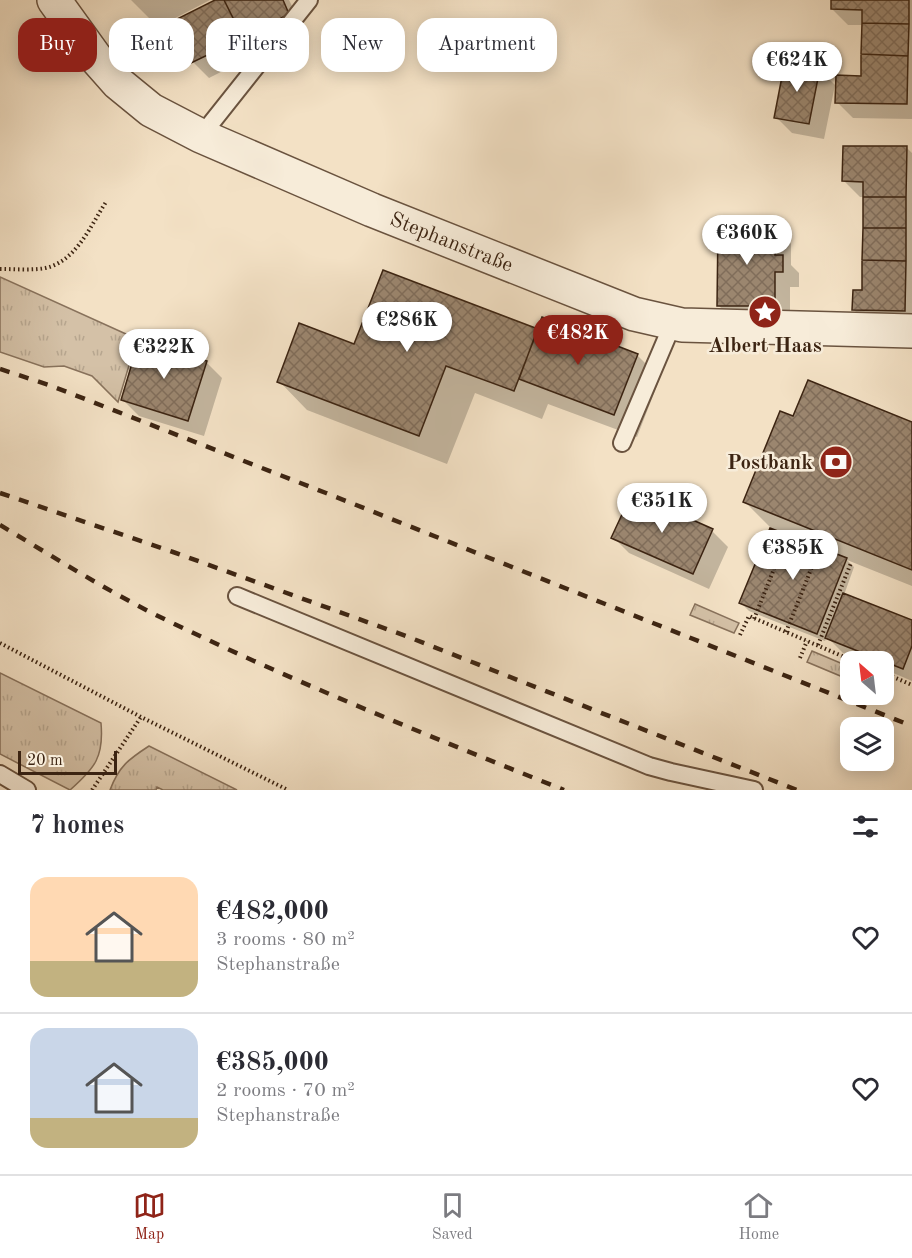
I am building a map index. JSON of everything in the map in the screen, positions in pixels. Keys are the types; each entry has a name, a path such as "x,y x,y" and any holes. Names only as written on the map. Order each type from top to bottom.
{"street":[{"name":"Stephanstraße","path":"54,0 78,35 118,82 151,110 201,136 372,210 634,314 673,323 711,326 912,331"}],"lane":[{"path":"201,136 309,0"},
{"path":"622,444 673,323"},
{"path":"237,596 649,765 754,790"},
{"path":"0,774 27,790"}],"path":[{"path":"0,268 40,270 56,265 72,255 106,202"},
{"path":"754,619 786,539"},
{"path":"786,632 818,552"},
{"path":"818,645 851,563"},
{"path":"740,634 749,616 840,655"},
{"path":"800,658 807,641"},
{"path":"0,643 141,717 288,790"},
{"path":"894,677 912,685"},
{"path":"92,790 141,717"}],"green space":[{"path":"0,277 137,339 118,402 92,376 64,366 44,367 0,352"},
{"path":"695,604 739,623 734,633 690,615"},
{"path":"812,651 840,663 840,676 807,662"},
{"path":"0,673 101,723 101,745 96,761 86,775 70,790 0,754"},
{"path":"149,746 237,790 163,790 157,787 156,790 110,790 125,764"}],"building":[{"path":"215,0 224,0 233,18 206,18 206,56 194,62 194,18 179,18"},
{"path":"224,0 283,0 289,14 281,18 233,18"},
{"path":"831,0 909,0 909,24 862,23 862,10 831,9"},
{"path":"862,23 909,24 908,56 861,54"},
{"path":"861,54 908,56 907,104 835,103 836,75 861,76"},
{"path":"785,61 820,68 809,124 774,118"},
{"path":"843,146 907,146 906,197 863,197 863,182 842,181"},
{"path":"863,197 906,197 906,228 863,228"},
{"path":"718,226 776,226 775,255 783,255 783,272 775,272 775,306 717,306"},
{"path":"863,228 906,228 906,261 862,260"},
{"path":"862,260 906,261 905,311 852,310 853,290 862,290"},
{"path":"383,270 538,329 514,391 446,366 419,436 277,382 299,323 354,344"},
{"path":"542,317 638,354 614,415 519,379"},
{"path":"139,340 207,361 188,421 121,400"},
{"name":"Postbank","path":"808,380 912,422 912,570 743,502 780,411 793,416"},
{"path":"632,493 713,529 693,574 611,538"},
{"path":"770,528 847,558 817,634 739,603"},
{"path":"843,593 912,620 912,646 903,669 894,665 894,651 858,651 825,638"}],"railway":[{"path":"0,369 49,385 326,493 912,726"},
{"path":"0,493 173,552 406,636 797,790"},
{"path":"0,525 118,595 208,640 360,707 564,790"}],"place":[{"name":"Albert Haas","path":"765,312"},
{"name":"Postbank","path":"836,462"}]}
